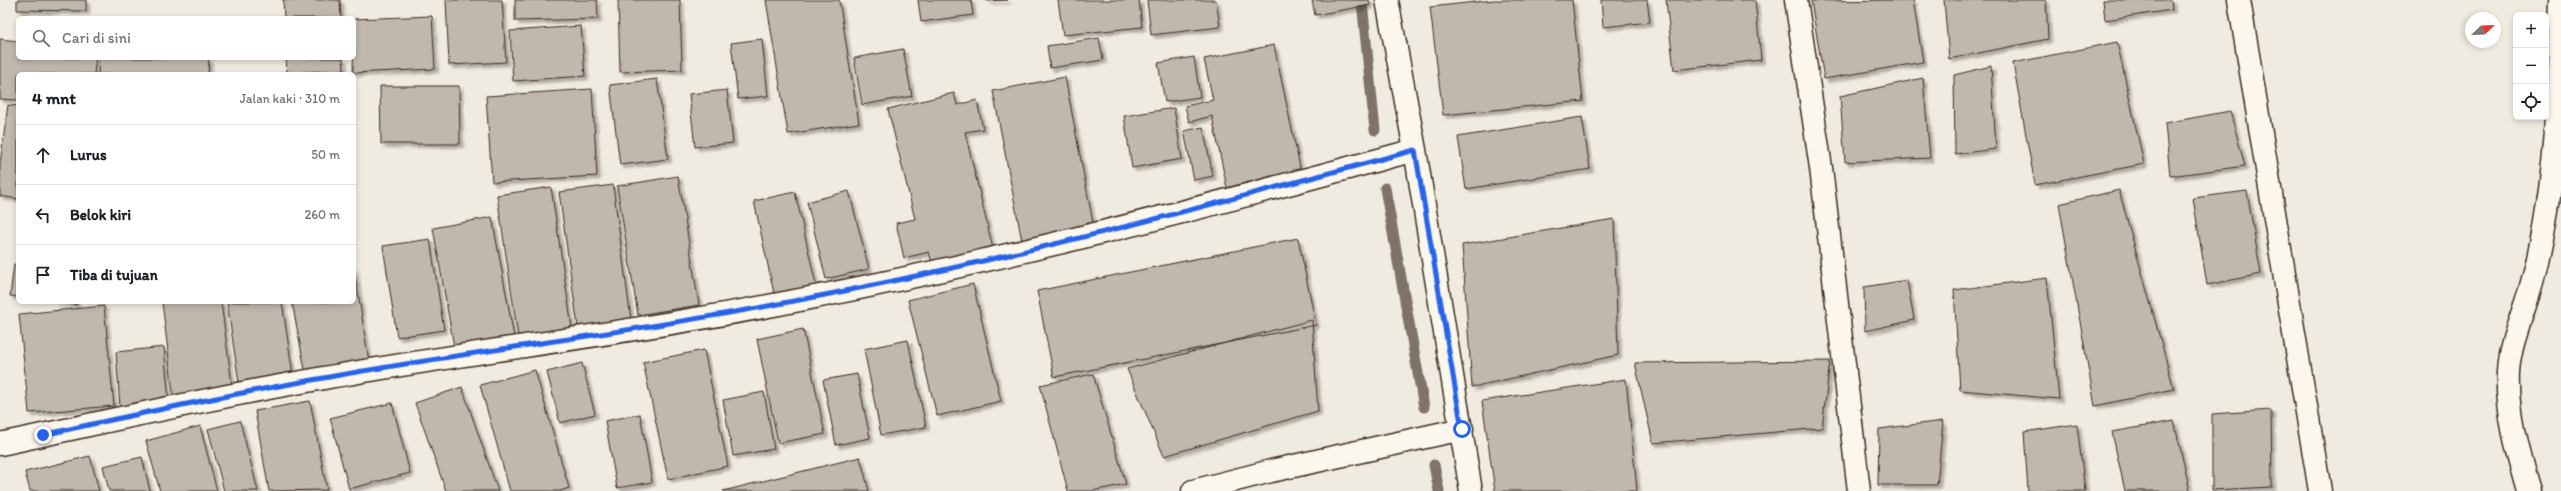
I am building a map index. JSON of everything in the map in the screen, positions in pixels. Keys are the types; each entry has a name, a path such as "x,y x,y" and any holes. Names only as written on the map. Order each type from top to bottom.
{"street":[{"path":"1388,0 1415,150 1471,491"},
{"path":"1796,0 1822,168 1860,491"},
{"path":"2239,0 2320,491"},
{"path":"2529,491 2513,429 2508,395 2508,372 2513,340 2533,280 2541,241 2559,127 2561,0"},
{"path":"0,444 127,416 313,380 778,305 942,270 1180,213 1415,150"},
{"path":"1193,491 1462,429"}],"building":[{"path":"17,0 86,0 86,11 17,10"},
{"path":"283,0 340,0 341,16 284,16"},
{"path":"446,0 502,0 506,62 449,65"},
{"path":"515,0 597,0 598,19 515,21"},
{"path":"618,0 680,0 682,70 620,72"},
{"path":"766,0 839,0 859,123 788,134"},
{"path":"918,0 971,0 973,15 921,22"},
{"path":"987,0 1008,0 987,1"},
{"path":"1058,0 1139,0 1142,27 1063,35"},
{"path":"1147,0 1216,0 1220,27 1151,35"},
{"path":"1312,0 1369,0 1370,5 1315,15"},
{"path":"1494,0 1572,0 1583,101 1443,115 1430,7"},
{"path":"1601,0 1647,0 1650,22 1603,27"},
{"path":"1666,0 1755,0 1761,60 1674,70"},
{"path":"1913,0 1923,62 1824,79 1811,1"},
{"path":"1944,0 2046,0 2048,39 1949,59"},
{"path":"2103,0 2171,0 2172,10 2105,20"},
{"path":"432,16 435,69 353,72 353,60 356,60 356,19"},
{"path":"581,26 585,76 513,81 510,31"},
{"path":"1099,38 1103,60 1050,68 1047,46"},
{"path":"0,39 16,41 16,60 96,60 94,72 16,72 16,100 0,99"},
{"path":"762,39 768,96 738,99 731,43"},
{"path":"2117,42 2144,164 2035,185 2013,63"},
{"path":"1274,45 1301,172 1227,188 1212,116 1189,122 1185,106 1213,100 1204,59"},
{"path":"903,49 912,96 862,105 854,58"},
{"path":"1194,57 1200,97 1165,102 1158,63"},
{"path":"99,60 209,60 208,72 98,72"},
{"path":"286,60 343,60 344,70 287,72"},
{"path":"1991,66 1996,149 1955,154 1954,75"},
{"path":"1065,77 1094,228 1022,241 993,91"},
{"path":"1923,78 1930,158 1845,162 1840,96"},
{"path":"657,79 668,159 620,165 610,85"},
{"path":"380,86 459,86 460,144 381,144"},
{"path":"592,89 597,176 492,182 486,96"},
{"path":"727,90 733,143 695,147 689,94"},
{"path":"954,93 957,105 977,100 983,129 965,132 995,257 934,271 929,252 904,258 896,223 915,219 888,109"},
{"path":"8,105 16,106 16,199 0,196 0,163"},
{"path":"1174,108 1182,159 1132,168 1124,116"},
{"path":"2230,111 2245,166 2170,176 2165,123"},
{"path":"1582,117 1590,169 1466,189 1458,137"},
{"path":"1203,127 1213,176 1194,180 1184,131"},
{"path":"678,176 699,305 638,315 617,186"},
{"path":"613,185 631,320 578,327 559,192"},
{"path":"551,187 572,328 518,336 497,195"},
{"path":"2119,190 2174,389 2095,406 2059,204"},
{"path":"849,191 869,269 826,279 807,202"},
{"path":"2247,191 2261,274 2207,285 2193,198"},
{"path":"795,192 817,289 775,298 754,201"},
{"path":"492,217 514,337 454,347 433,228"},
{"path":"1614,219 1618,355 1472,387 1462,245"},
{"path":"1298,238 1316,325 1054,377 1037,291"},
{"path":"430,239 444,330 397,337 383,246"},
{"path":"14,264 16,264 16,297 10,296"},
{"path":"2047,278 2059,399 1960,390 1954,290"},
{"path":"356,280 369,362 305,370 292,304 356,304"},
{"path":"1907,280 1914,320 1865,331 1864,287"},
{"path":"973,284 1001,401 937,416 908,300"},
{"path":"162,304 221,304 233,392 174,400"},
{"path":"227,304 282,304 293,375 239,383"},
{"path":"104,306 114,406 29,413 19,314"},
{"path":"1312,320 1318,411 1164,456 1127,369"},
{"path":"803,329 825,434 778,443 757,339"},
{"path":"908,340 926,427 881,435 864,349"},
{"path":"164,347 169,402 120,407 116,352"},
{"path":"704,350 728,466 668,479 643,362"},
{"path":"1830,361 1822,428 1653,443 1635,363"},
{"path":"582,363 595,414 560,423 547,372"},
{"path":"535,370 569,488 560,491 510,491 480,385"},
{"path":"857,374 870,438 836,445 823,380"},
{"path":"1093,374 1126,484 1092,491 1068,491 1040,385"},
{"path":"1626,379 1637,491 1495,491 1482,401"},
{"path":"462,387 498,491 446,491 415,403"},
{"path":"764,392 774,449 733,456 723,400"},
{"path":"310,401 327,490 269,491 255,411"},
{"path":"392,403 410,473 349,489 330,418"},
{"path":"2271,410 2272,487 2212,490 2212,414"},
{"path":"640,414 652,482 617,488 605,421"},
{"path":"240,421 258,491 224,491 208,429"},
{"path":"1943,421 1937,485 1878,485 1879,429"},
{"path":"2174,421 2190,491 2125,491 2112,432"},
{"path":"2077,424 2085,491 2028,491 2024,432"},
{"path":"200,426 217,491 160,491 146,441"},
{"path":"90,456 99,491 30,491 25,472"},
{"path":"142,457 150,491 109,491 103,466"},
{"path":"860,457 869,491 723,491"}],"waterway":[{"path":"1362,2 1375,130"},
{"path":"1385,188 1424,407"},
{"path":"1434,465 1439,491"}],"route":[{"path":"43,435 127,416 313,380 778,305 942,270 1188,211 1415,150 1462,429"}]}
